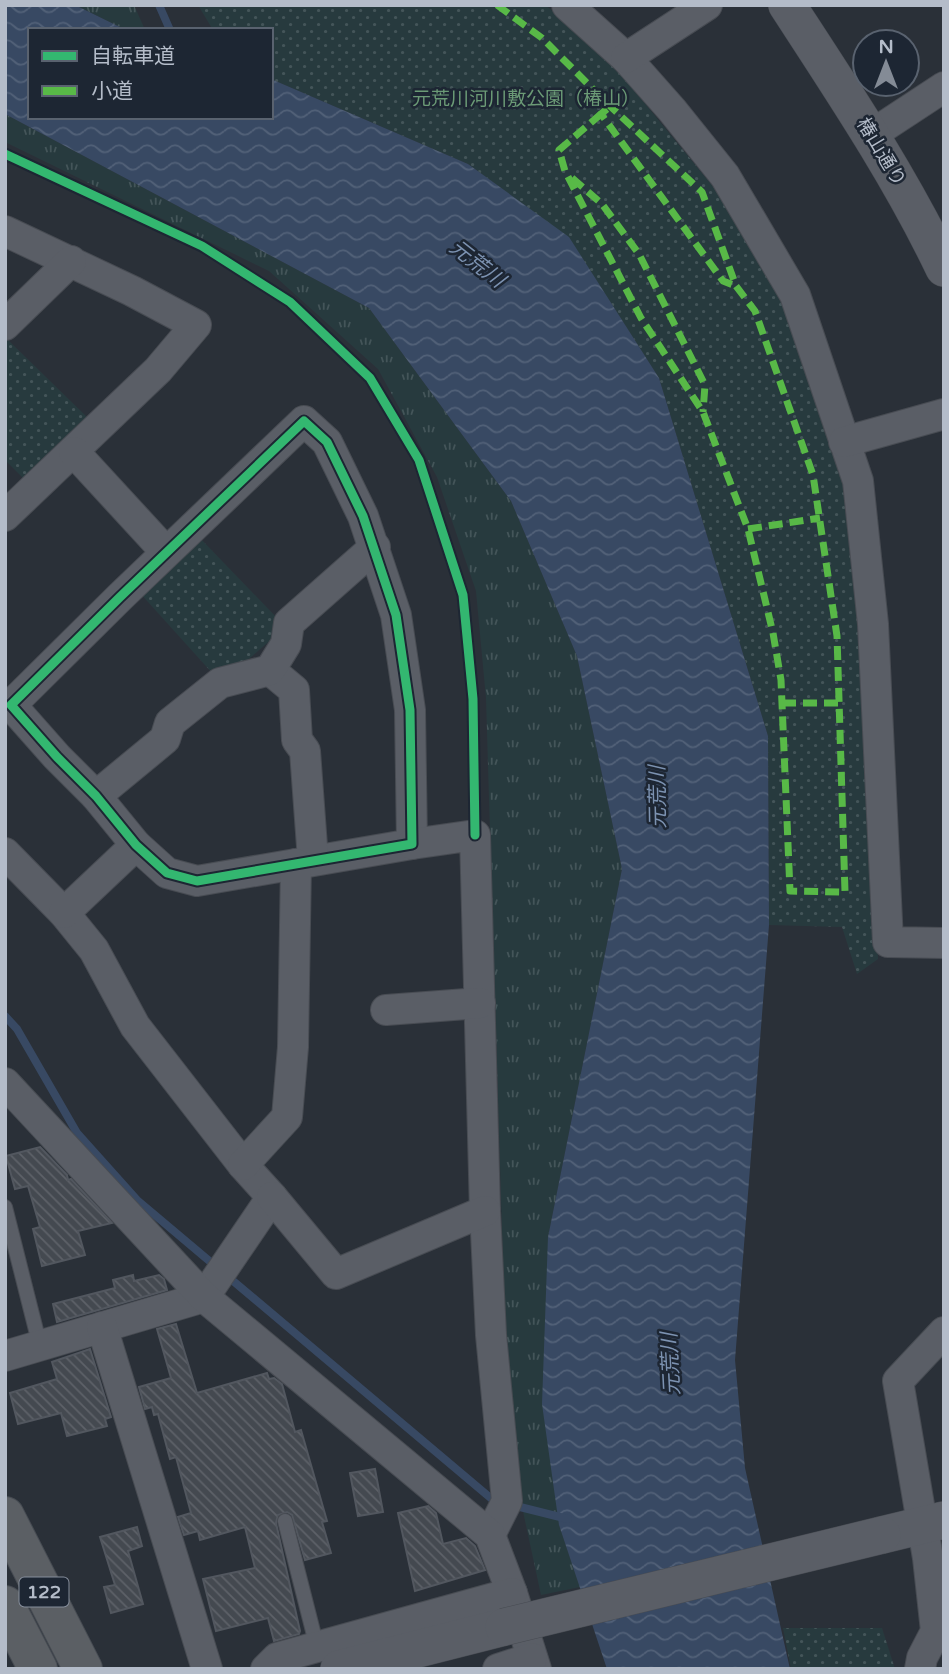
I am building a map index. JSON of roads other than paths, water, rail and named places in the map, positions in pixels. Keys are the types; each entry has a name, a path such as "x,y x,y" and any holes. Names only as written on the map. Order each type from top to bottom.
{"highway":[{"name":"122","path":"5,1516 83,1669"},
{"name":"122","path":"5,1605 38,1669"}],"street":[{"path":"567,5 626,58 725,176 795,295 858,481 873,624 888,942 944,943"},
{"path":"626,58 707,5"},
{"name":"椿山通り","path":"787,5 871,135 920,218 944,268"},
{"path":"871,135 944,87"},
{"path":"5,231 71,261 196,325 158,370 5,516"},
{"path":"5,325 71,261"},
{"path":"844,442 944,414"},
{"path":"412,844 410,710 396,615 363,516 327,442 304,421 11,705 96,796 136,845 167,873 197,881 475,835 485,1211 491,1335 507,1501 490,1535"},
{"path":"74,452 166,552"},
{"path":"96,796 165,738 170,723 220,683 270,670 286,644 289,623 374,547"},
{"path":"243,1165 287,1117 305,862 305,751 297,740 294,690 270,670"},
{"path":"64,913 136,845"},
{"path":"5,853 64,913 94,950 135,1026 243,1165 336,1274 485,1211"},
{"path":"386,1010 480,1003"},
{"path":"5,1083 204,1297 490,1535 508,1610 534,1664 498,1669"},
{"path":"5,1356 204,1297 272,1197"},
{"path":"102,1327 207,1669"},
{"path":"920,1669 922,1658 940,1631 933,1522 898,1381 944,1332"},
{"path":"266,1669 277,1658 328,1658 508,1610 882,1535 933,1522"}],"lane":[{"path":"5,1207 40,1346"},
{"path":"285,1521 328,1658"}],"water":[{"name":"元荒川","path":"5,5 75,5 122,28 28,28 28,119 273,119 273,80 468,164 569,237 659,378 768,736 769,925 735,1360 745,1468 790,1669 607,1669 559,1525 542,1404 548,1237 622,869 577,656 511,501 369,308 5,114"}],"waterway":[{"path":"159,5 169,28"},
{"path":"5,1016 17,1029 77,1133 137,1200 493,1500 500,1502"},
{"path":"512,1505 568,1519"}],"park label":[{"name":"元荒川河川敷公園（椿山）","path":"526,99"}]}
